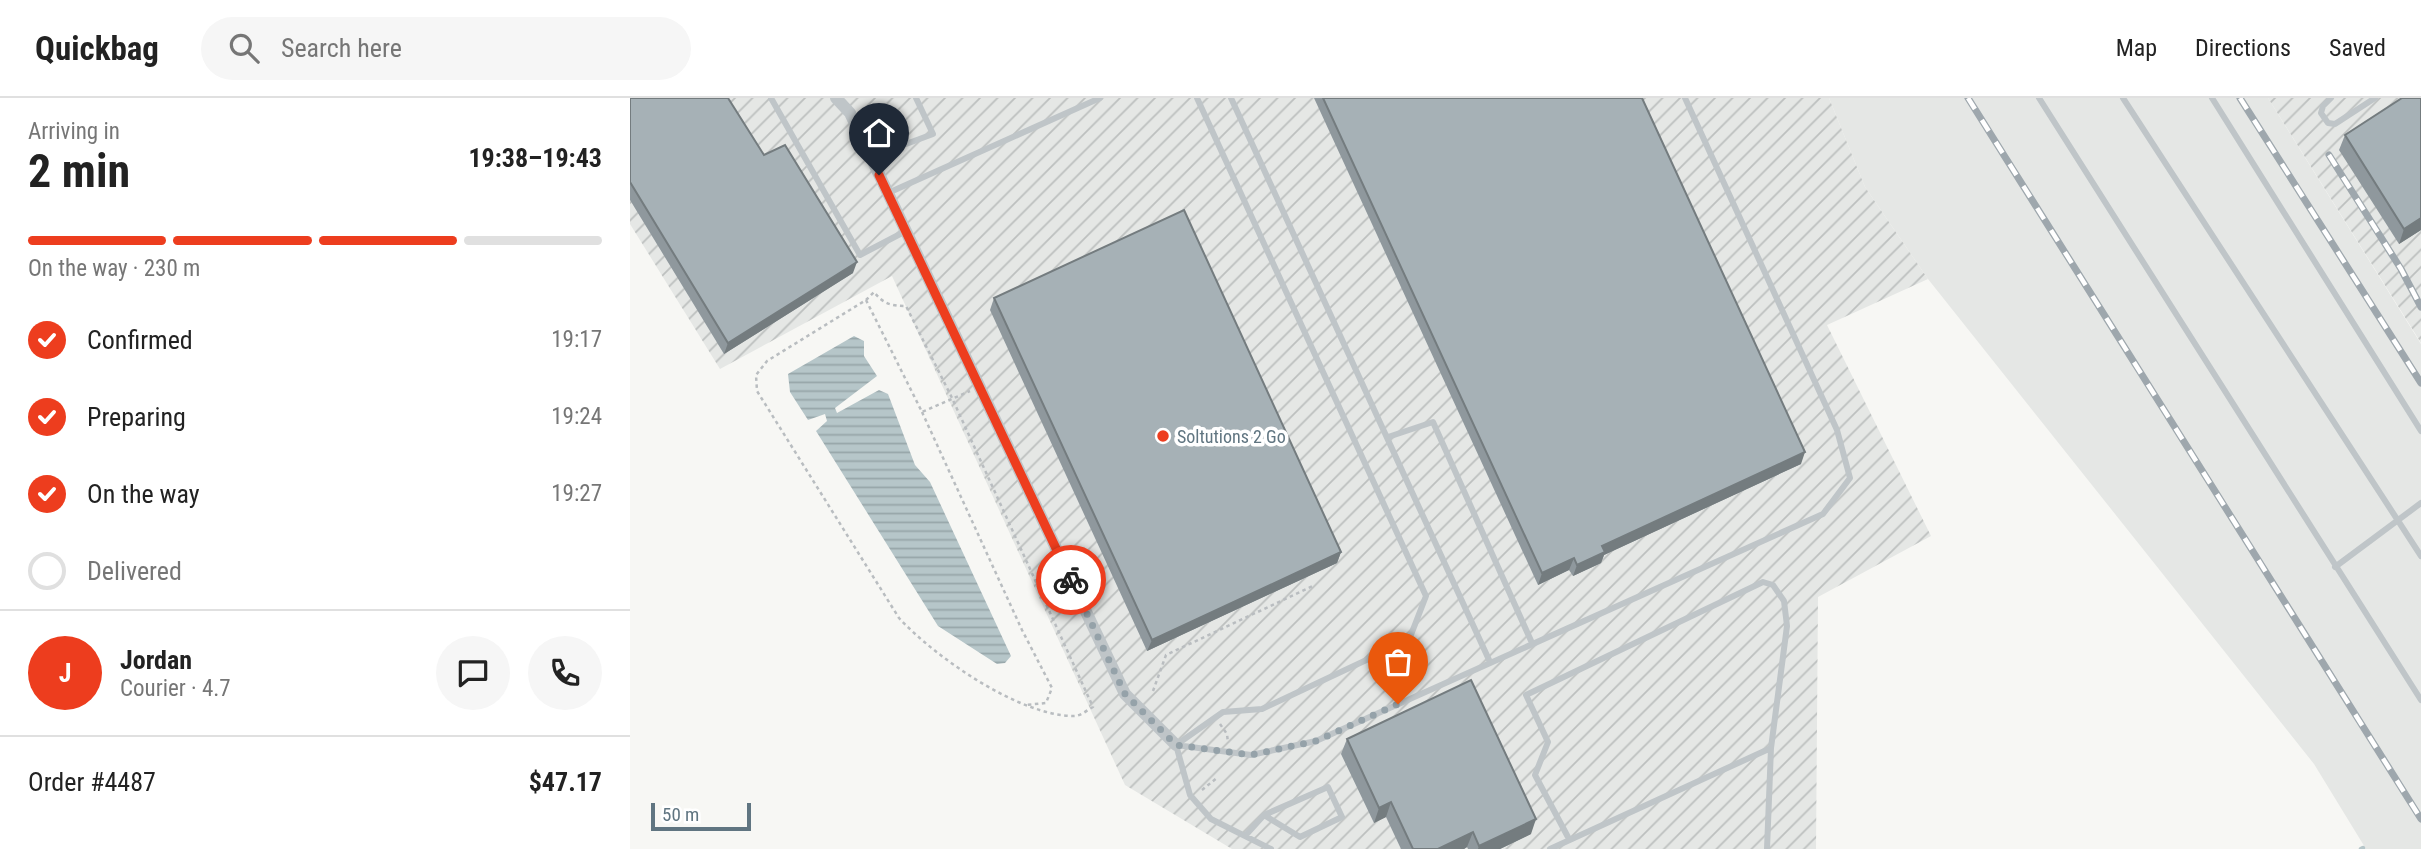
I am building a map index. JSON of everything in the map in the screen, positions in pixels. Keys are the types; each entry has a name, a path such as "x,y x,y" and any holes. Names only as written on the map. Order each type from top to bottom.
{"street":[{"path":"835,98 850,113"},
{"path":"848,98 850,113 1125,694 1176,745"}],"lane":[{"path":"771,98 860,255 906,231"},
{"path":"871,157 933,134 916,98"},
{"path":"888,193 1100,98"},
{"path":"1176,745 1223,712 1262,709 1409,640 1426,596 1197,98"},
{"path":"1231,98 1490,662"},
{"path":"1176,745 1251,755 1316,741 1823,514 1850,478 1837,430 1685,98"},
{"path":"2039,98 2421,701"},
{"path":"2123,98 2421,556"},
{"path":"2213,98 2421,430"},
{"path":"2331,98 2321,113 2328,123 2335,124 2375,98"},
{"path":"1388,437 1433,422 1532,643"},
{"path":"2335,567 2421,503"},
{"path":"1569,839 1535,775 1548,742 1527,695 1763,582 1773,586 1784,601 1787,626 1771,748 1767,849"},
{"path":"1176,745 1190,795 1211,819 1271,849"},
{"path":"1550,849 1771,748"},
{"path":"1245,836 1264,815 1328,786 1342,817 1300,838 1264,815"}],"path":[{"path":"874,292 879,299 892,306 906,306 952,398 1093,707 1077,716 1023,705 993,691 916,637 899,618 758,391 756,375 767,361 866,300 874,292"},
{"path":"866,300 1052,688 1046,703 1023,705"},
{"path":"922,412 979,386"},
{"path":"1153,691 1166,655 1315,585"},
{"path":"1220,724 1227,734 1228,746"},
{"path":"1202,790 1218,777"}],"shaded area":[{"path":"630,98 1829,98 1865,187 1928,279 1827,325 1931,536 1818,597 1816,849 1232,849 1125,785 892,276 720,369 630,224"},
{"path":"1829,98 2268,98 2421,344 2421,849 2366,849 2314,764 1928,279 1865,187"},
{"path":"2268,98 2421,98 2421,343"},
{"path":"854,336 864,341 864,356 877,376 835,408 837,413 879,390 888,394 915,465 930,482 1011,656 1005,663 997,664 938,626 816,431 827,421 825,414 808,420 790,392 788,374"}],"building":[{"path":"630,98 728,98 764,155 785,145 857,262 728,343 630,182"},
{"path":"1323,98 1642,98 1805,452 1602,546 1605,552 1577,565 1574,558 1542,573"},
{"path":"2402,98 2421,98 2421,218 2404,229 2345,135"},
{"name":"Soltutions 2 Go","path":"1184,210 1341,552 1152,640 994,298"},
{"path":"1471,680 1536,819 1479,846 1473,832 1438,849 1413,849 1391,802 1379,808 1347,739"}],"railway":[{"path":"1968,98 2421,819"},
{"path":"2240,98 2421,383"},
{"path":"2329,155 2401,269 2421,307"}],"way so far":[{"path":"1071,580 1125,694 1176,745 1251,755 1316,741 1398,704"}],"place":[{"name":"Soltutions 2 Go","path":"1163,436"}],"route":[{"path":"879,175 1071,580"}]}
